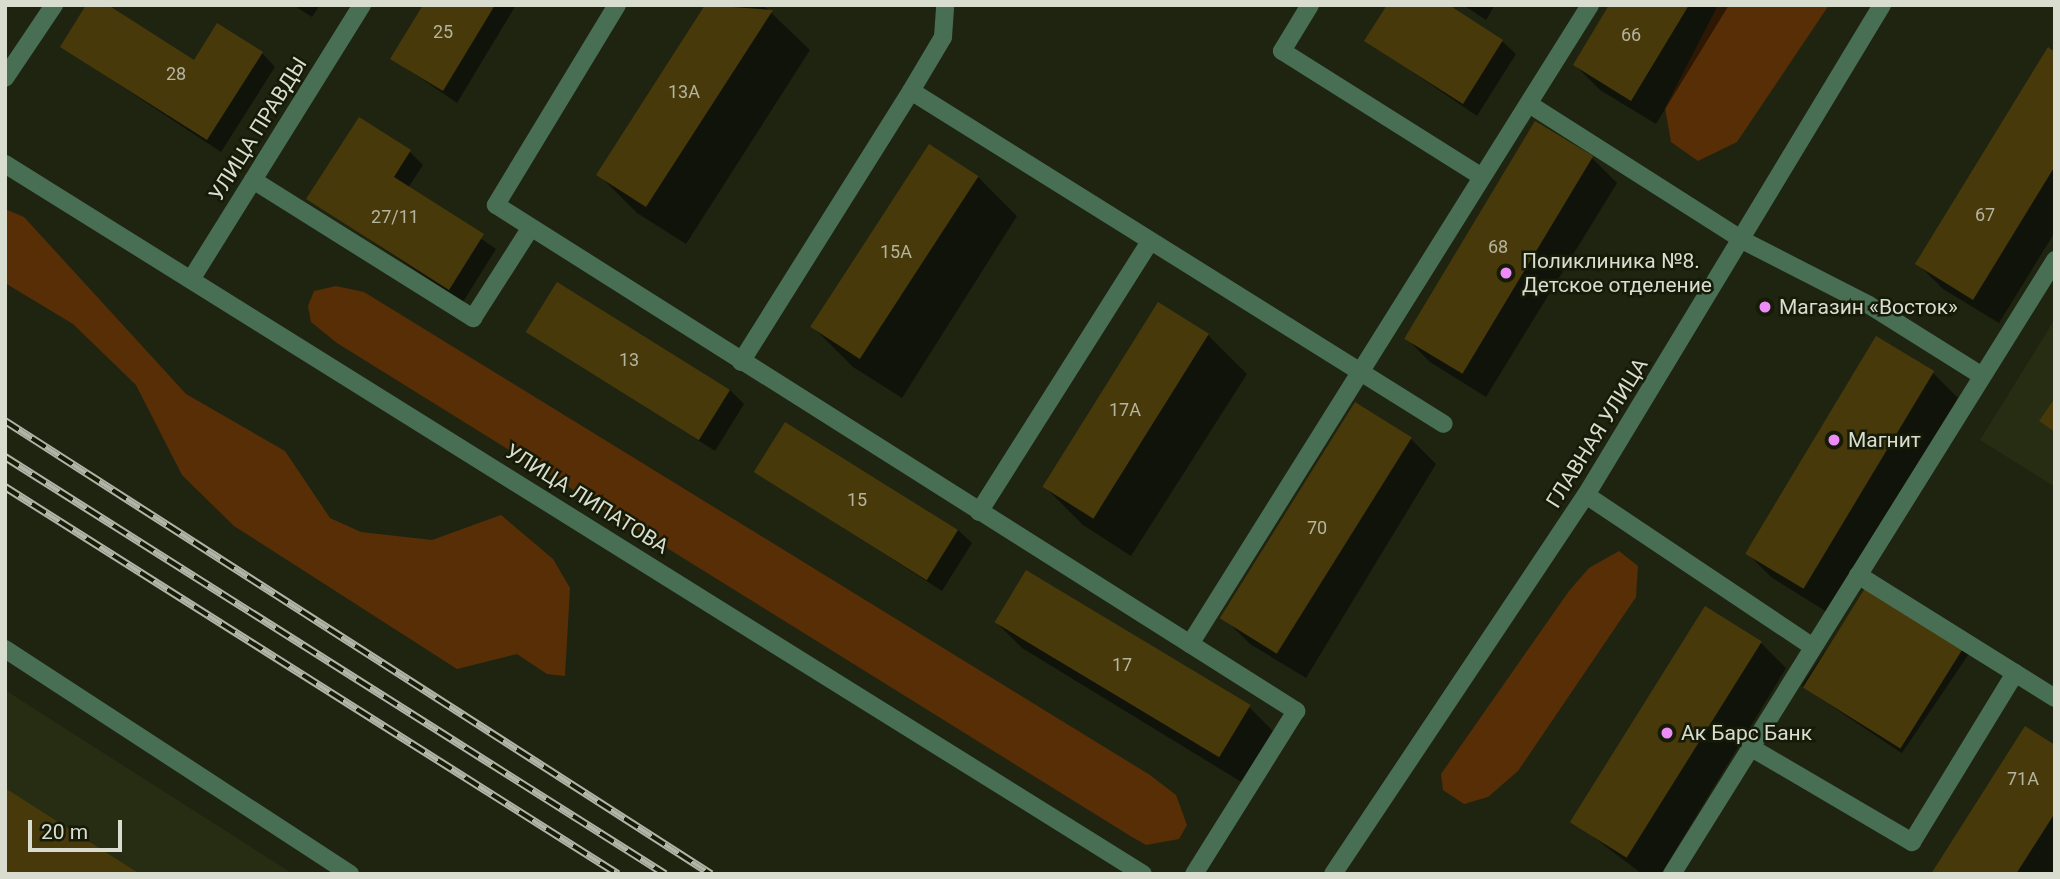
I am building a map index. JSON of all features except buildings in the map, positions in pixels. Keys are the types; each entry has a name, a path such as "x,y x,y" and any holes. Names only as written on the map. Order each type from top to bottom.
{"street":[{"path":"5,78 54,5"},
{"name":"УЛИЦА ПРАВДЫ","path":"192,278 362,5"},
{"path":"617,5 496,205 530,229 1296,711 1194,874"},
{"path":"741,362 943,37 945,5"},
{"path":"1310,5 1282,51 1482,177"},
{"path":"1189,644 1590,5"},
{"name":"ГЛАВНАЯ УЛИЦА","path":"1333,874 1586,495 1744,241 1882,5"},
{"path":"911,91 1444,424"},
{"path":"1529,104 1744,241 1869,305 1982,376"},
{"name":"УЛИЦА ЛИПАТОВА","path":"5,164 192,278 1143,874"},
{"path":"253,180 473,318 530,229"},
{"path":"979,512 1150,241"},
{"path":"1672,874 2055,260"},
{"path":"1586,495 1813,648"},
{"path":"1858,575 2055,698"},
{"path":"5,649 350,874"},
{"path":"1750,747 1912,842 2015,673"}],"shaded area":[{"path":"1718,5 1829,5 1737,142 1698,161 1671,142 1665,108"},
{"path":"5,209 24,217 186,394 285,451 330,518 361,532 432,540 501,515 553,559 570,588 565,676 547,674 517,654 457,669 234,526 182,475 136,385 73,324 5,283"},
{"path":"336,286 364,292 1150,775 1176,795 1187,825 1179,839 1146,845 1132,837 337,343 311,322 308,306 314,291"},
{"path":"2055,319 2055,487 1980,440"},
{"path":"1619,551 1638,566 1636,597 1518,771 1488,797 1464,804 1443,790 1441,774 1569,591 1589,568"},
{"path":"5,690 293,874 5,874"}],"railway":[{"path":"5,421 711,874"},
{"path":"5,457 665,874"},
{"path":"5,487 618,874"}],"place":[{"name":"Поликлиника №8. Детское отделение","path":"1506,273"},
{"name":"Магазин «Восток»","path":"1765,307"},
{"name":"Магнит","path":"1834,440"},
{"name":"Ак Барс Банк","path":"1667,733"}]}
